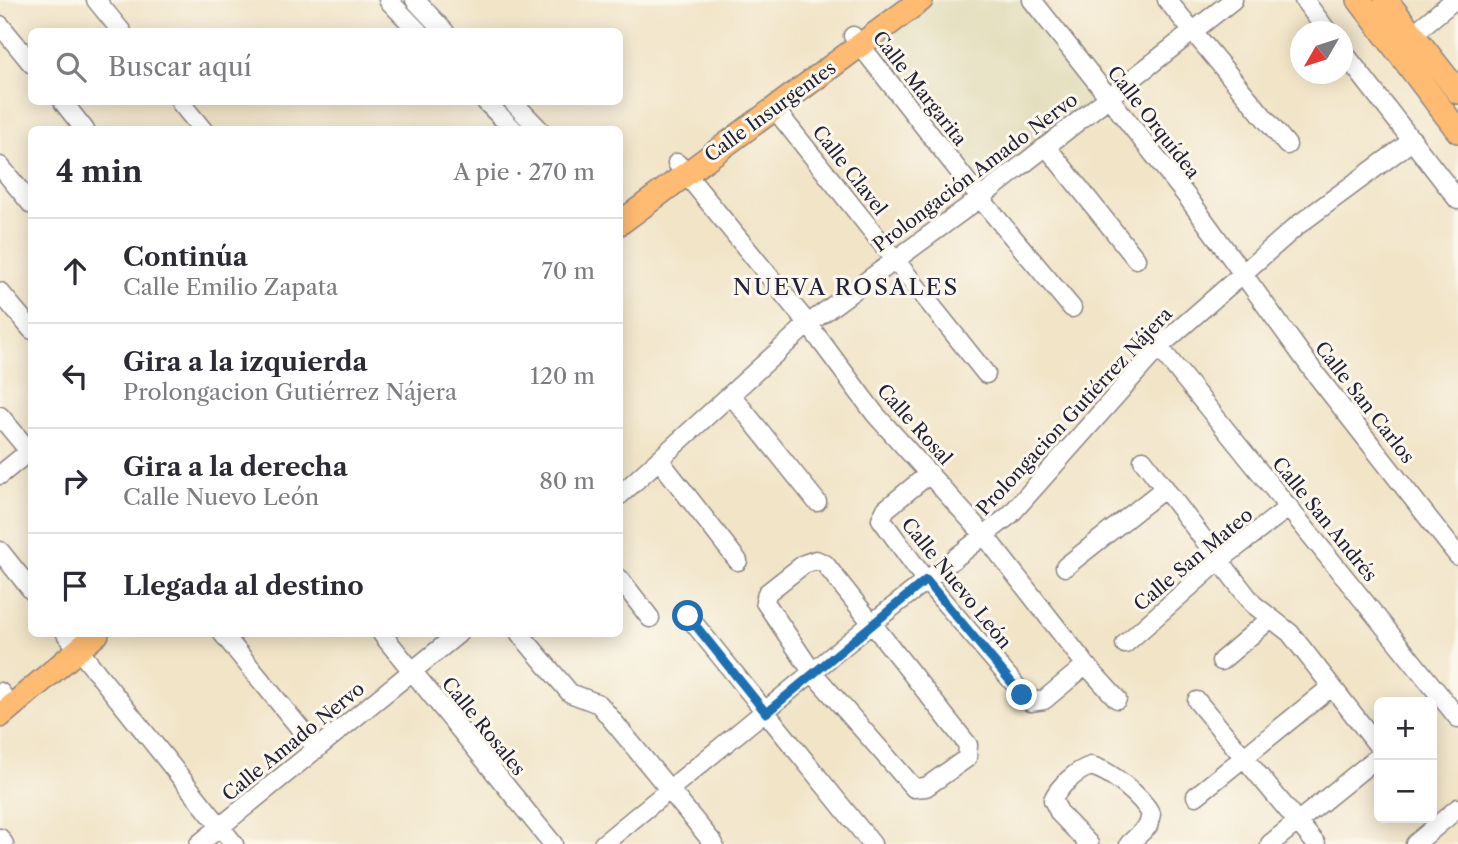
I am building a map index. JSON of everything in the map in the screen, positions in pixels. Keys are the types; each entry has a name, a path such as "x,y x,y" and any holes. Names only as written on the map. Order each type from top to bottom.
{"main road":[{"name":"Calle Insurgentes","path":"681,168 774,108 857,41 901,0"},
{"name":"Calle Insurgentes","path":"623,212 857,41 921,0"},
{"path":"1359,0 1458,131"},
{"path":"1386,0 1458,92"},
{"path":"1,701 72,638"}],"street":[{"path":"96,0 119,28"},
{"path":"388,0 415,28"},
{"path":"415,0 441,28"},
{"name":"Calle Orquídea","path":"1032,0 1205,220 1241,272"},
{"path":"1167,0 1287,145"},
{"name":"Prolongación Amado Nervo","path":"623,492 808,324 893,259 980,198 1233,0"},
{"path":"1304,0 1320,21"},
{"path":"1413,34 1454,0"},
{"path":"0,25 28,59"},
{"name":"Calle Margarita","path":"857,41 980,198 1072,308"},
{"path":"1353,64 1458,200"},
{"path":"64,105 82,126"},
{"path":"182,105 200,126"},
{"path":"489,105 510,126"},
{"path":"516,105 536,126"},
{"name":"Calle Clavel","path":"774,108 986,374"},
{"name":"Prolongacion Gutiérrez Nájera","path":"603,844 766,713 871,624 985,536 1022,502 1057,459 1160,347 1241,272 1320,207 1413,140"},
{"path":"1046,146 1136,259"},
{"path":"0,166 28,200"},
{"name":"Calle Rosal","path":"681,168 808,324 875,414 985,536 1086,665 1117,699"},
{"name":"Calle San Carlos","path":"1241,272 1458,556"},
{"path":"0,292 28,325"},
{"name":"Calle San Andrés","path":"1160,347 1458,718"},
{"path":"732,396 817,502"},
{"path":"0,416 28,448"},
{"path":"0,475 28,452"},
{"path":"1143,460 1253,604 1290,633 1374,741"},
{"path":"660,461 738,561"},
{"name":"Calle Nuevo León","path":"930,473 886,509 881,519 926,580 1030,702 1044,700 1086,665"},
{"path":"1065,567 1165,488"},
{"name":"Calle San Mateo","path":"1125,644 1220,560 1289,507"},
{"path":"0,551 28,578"},
{"path":"822,561 871,624 968,745 967,758 926,787 914,788 813,673 765,602 767,593 804,564 822,561"},
{"path":"623,583 650,618"},
{"path":"688,616 872,844"},
{"path":"1221,662 1270,619"},
{"path":"225,637 317,749"},
{"name":"Calle Rosales","path":"384,637 553,844"},
{"path":"412,671 454,637"},
{"path":"522,637 570,694 599,704 714,844"},
{"path":"72,638 234,844"},
{"name":"Calle Amado Nervo","path":"199,844 412,671"},
{"path":"1196,796 1331,687"},
{"path":"1197,701 1316,844"},
{"path":"1270,844 1374,760"},
{"path":"1089,844 1060,814 1053,800 1059,789 1084,768 1091,766 1106,774 1146,806 1151,814 1148,826 1129,844"},
{"path":"1437,816 1458,808"},
{"path":"1415,844 1431,823"},
{"path":"0,838 4,844"}],"shaded area":[{"path":"931,0 1022,0 1099,97 981,189 871,45"}],"district":[{"name":"NUEVA ROSALES","path":"846,287"}],"route":[{"path":"688,616 766,713 926,580 1022,695"}]}
